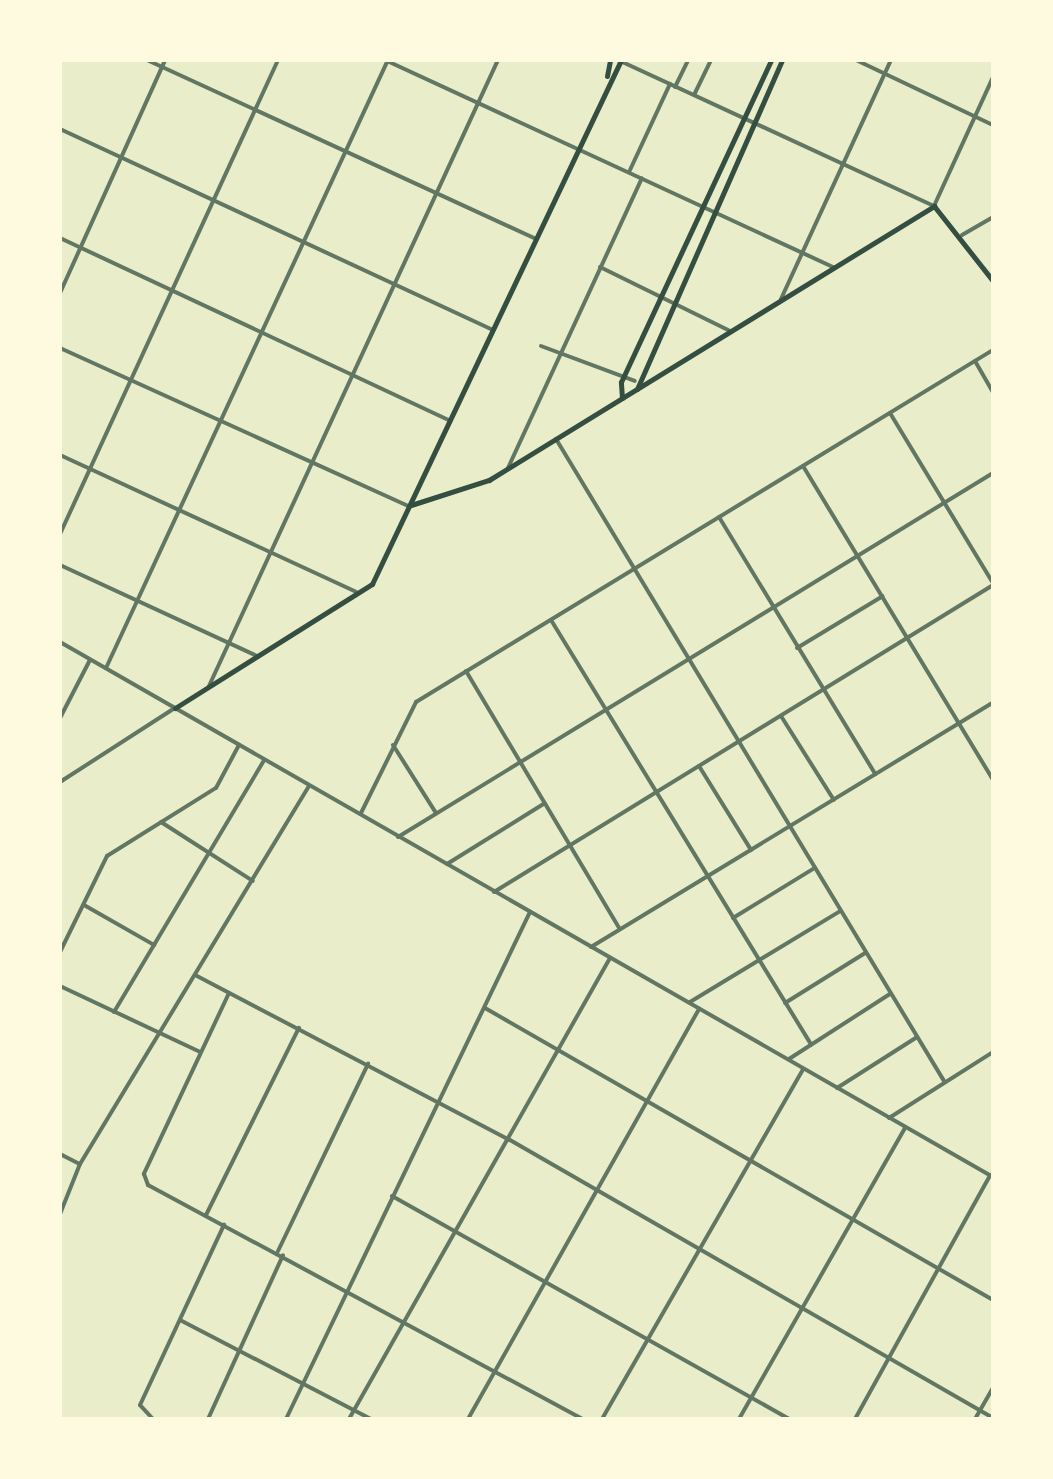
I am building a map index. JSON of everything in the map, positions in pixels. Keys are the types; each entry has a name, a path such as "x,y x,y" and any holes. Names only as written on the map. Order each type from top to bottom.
{"main road":[{"path":"607,79 610,60"},
{"path":"175,708 360,594 409,506 607,79 620,60"},
{"path":"622,398 621,382 771,60"},
{"path":"636,385 782,60"},
{"path":"409,506 508,469 622,398 636,385 934,206 962,235 993,281"}],"street":[{"path":"146,60 534,238"},
{"path":"60,293 165,60"},
{"path":"60,534 278,60"},
{"path":"106,668 387,60 834,267"},
{"path":"209,686 498,60"},
{"path":"620,60 934,206 993,77"},
{"path":"629,172 688,60"},
{"path":"694,95 711,60"},
{"path":"856,60 993,125"},
{"path":"781,299 892,60"},
{"path":"60,129 492,330"},
{"path":"508,469 642,178"},
{"path":"962,235 993,217"},
{"path":"60,238 448,420"},
{"path":"600,267 730,331"},
{"path":"541,346 636,385"},
{"path":"60,348 312,466 409,506"},
{"path":"360,815 416,702 993,350"},
{"path":"975,361 993,392"},
{"path":"494,892 993,584 890,413"},
{"path":"556,439 631,571 944,1082"},
{"path":"60,455 360,594"},
{"path":"803,466 993,780"},
{"path":"398,836 993,473"},
{"path":"719,517 875,775"},
{"path":"60,565 256,656"},
{"path":"797,648 883,596"},
{"path":"551,620 811,1046"},
{"path":"60,642 991,1176 855,1419"},
{"path":"60,718 90,660"},
{"path":"466,671 621,930"},
{"path":"591,947 993,703"},
{"path":"60,782 175,708"},
{"path":"781,716 834,800"},
{"path":"60,952 107,856 216,788 239,745"},
{"path":"393,745 436,813"},
{"path":"114,1012 264,760"},
{"path":"699,766 751,850"},
{"path":"60,1214 80,1164 309,786"},
{"path":"446,864 546,804"},
{"path":"161,822 253,881"},
{"path":"733,918 813,868"},
{"path":"83,905 154,944"},
{"path":"689,1003 840,911"},
{"path":"286,1419 530,912"},
{"path":"785,1003 865,953"},
{"path":"348,1419 561,1051 610,958"},
{"path":"197,976 438,1100 993,1418"},
{"path":"60,986 200,1052"},
{"path":"230,992 144,1174 152,1188 407,1318 582,1419"},
{"path":"788,1060 890,994"},
{"path":"484,1008 993,1300"},
{"path":"468,1419 699,1009"},
{"path":"206,1215 298,1028"},
{"path":"838,1088 917,1038"},
{"path":"889,1118 993,1052"},
{"path":"208,1419 368,1064"},
{"path":"602,1419 803,1069"},
{"path":"739,1419 906,1128"},
{"path":"60,1154 80,1164"},
{"path":"391,1195 789,1419"},
{"path":"152,1419 139,1410 225,1224"},
{"path":"180,1320 371,1419"},
{"path":"975,1419 993,1388"}]}
